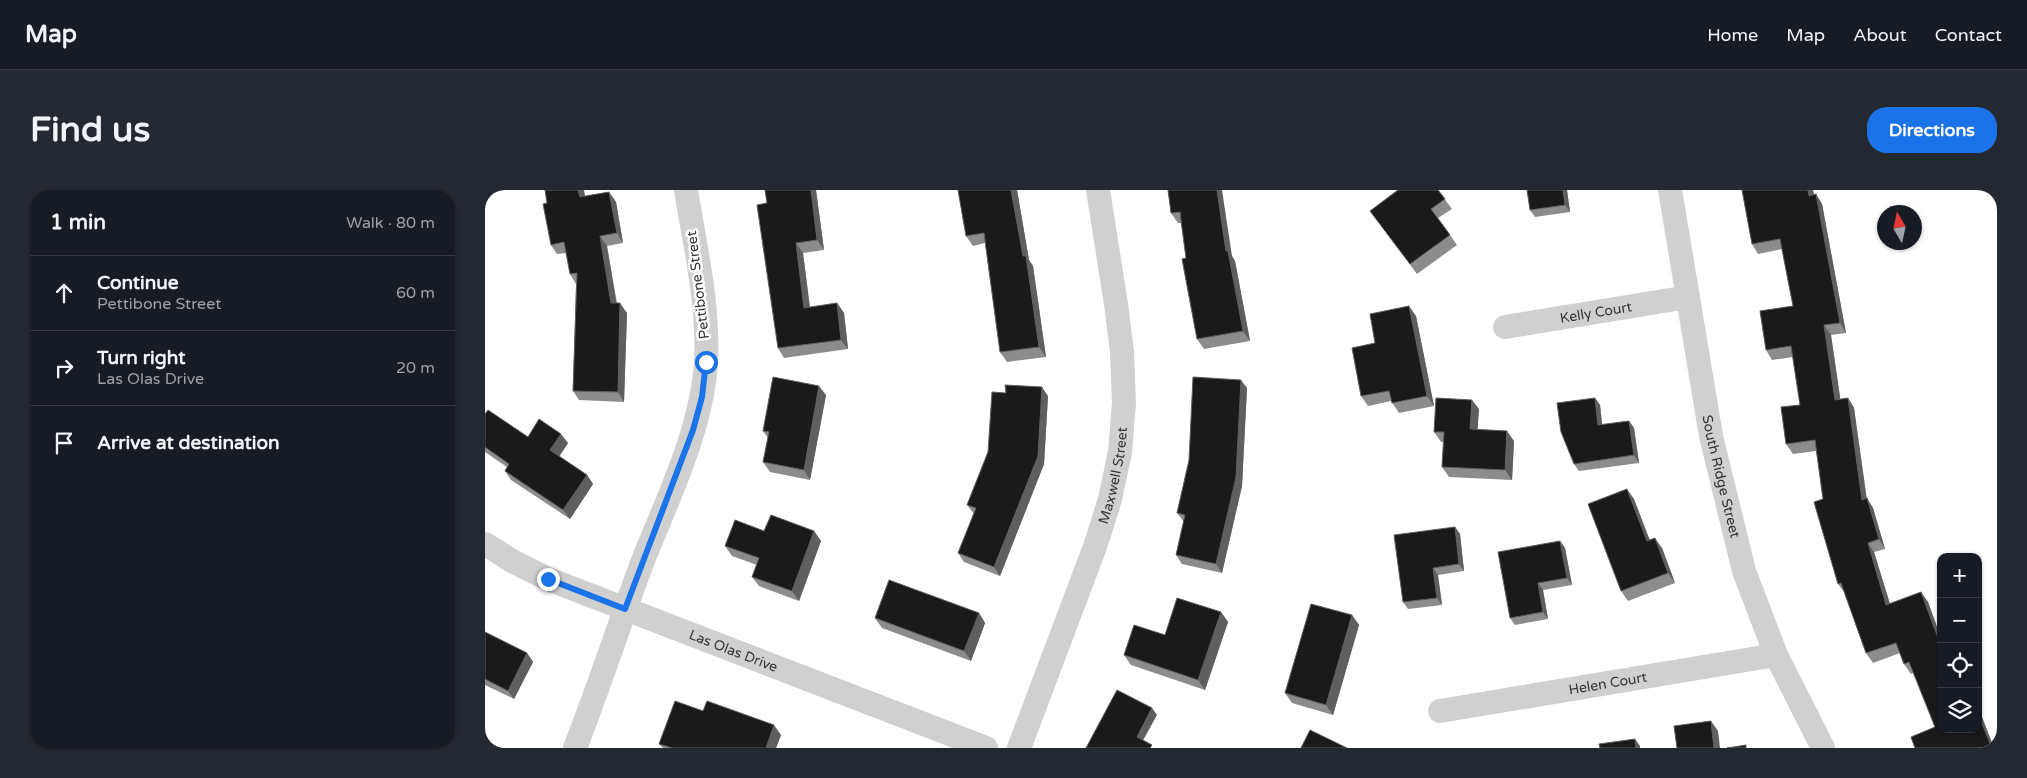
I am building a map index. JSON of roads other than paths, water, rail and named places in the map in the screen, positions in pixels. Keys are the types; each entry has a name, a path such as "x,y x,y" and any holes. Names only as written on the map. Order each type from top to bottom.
{"street":[{"name":"Pettibone Street","path":"575,748 693,430 702,397 706,362 705,324 701,287 685,190"},
{"name":"Maxwell Street","path":"1019,748 1096,544 1110,499 1119,452 1124,403 1122,352 1098,190"},
{"name":"South Ridge Street","path":"1670,190 1711,436 1744,571 1776,655 1823,748"},
{"name":"Kelly Court","path":"1505,327 1688,297"},
{"name":"Las Olas Drive","path":"485,544 514,562 548,579 986,748"},
{"name":"Helen Court","path":"1440,711 1776,655"}]}
